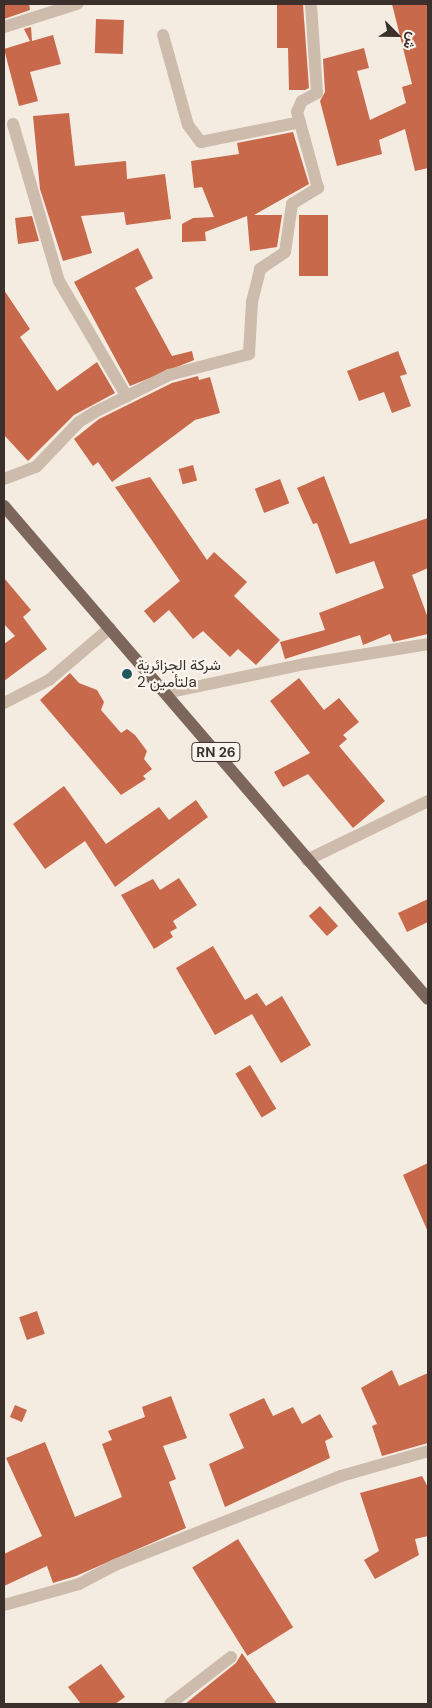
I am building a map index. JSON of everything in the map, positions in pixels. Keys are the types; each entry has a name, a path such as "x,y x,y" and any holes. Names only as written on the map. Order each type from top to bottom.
{"main road":[{"name":"RN 26","path":"4,506 428,999"}],"street":[{"path":"4,27 77,4"},
{"path":"4,480 36,467 79,422 169,375 249,354 252,302 260,270 285,252 292,204 318,188 297,106 313,96 317,87 311,4"},
{"path":"162,34 188,125 201,142 300,122"},
{"path":"13,124 59,281 127,397"},
{"path":"4,703 49,680 110,628"},
{"path":"166,693 305,664 428,644"},
{"path":"307,860 428,801"},
{"path":"4,1605 79,1584 115,1565 341,1476 428,1452"},
{"path":"170,1704 231,1657"}],"building":[{"path":"4,4 29,4 30,10 4,19"},
{"path":"277,4 303,4 309,88 305,90 289,90 288,48 277,48"},
{"path":"392,4 428,4 428,168 415,171 405,129 379,140 382,154 337,166 320,101 325,92 323,59 364,48 369,68 357,71 370,120 406,103 402,87 412,84"},
{"path":"96,19 124,20 123,54 95,53"},
{"path":"31,27 32,41 53,35 61,64 30,72 38,101 19,106 4,49 30,41 24,29"},
{"path":"69,113 75,166 126,161 127,179 165,174 171,219 126,225 124,212 81,216 92,253 63,261 40,189 33,116"},
{"path":"293,132 309,184 254,215 282,215 277,247 250,251 247,216 205,232 206,241 182,242 182,224 193,218 214,217 202,187 194,188 191,161 239,154 237,143"},
{"path":"299,215 328,215 328,276 299,276"},
{"path":"32,216 39,241 18,244 15,218"},
{"path":"138,248 153,278 135,288 172,356 192,351 194,360 130,386 74,282"},
{"path":"4,290 30,329 20,337 57,391 97,362 115,393 74,415 28,461 4,435"},
{"path":"398,351 407,374 400,376 411,406 392,413 384,392 359,401 347,371"},
{"path":"198,376 199,380 210,377 220,413 195,420 112,482 98,462 93,466 74,439 99,419 172,383"},
{"path":"193,465 197,480 183,484 179,469"},
{"path":"324,476 350,544 428,518 428,568 412,575 428,618 428,634 393,642 390,634 363,645 360,635 285,659 280,642 325,630 319,613 384,588 374,561 336,574 317,523 313,524 297,488"},
{"path":"150,477 207,560 214,552 247,582 234,596 280,640 256,665 238,649 230,657 203,631 193,639 169,610 154,623 144,611 180,581 115,487"},
{"path":"280,479 289,503 264,513 255,489"},
{"path":"4,578 31,610 23,617 47,649 4,681 4,644 15,636 4,624"},
{"path":"70,673 79,683 97,690 104,702 101,710 121,733 127,729 135,735 147,751 144,759 152,769 143,776 146,779 121,795 40,700"},
{"path":"299,678 324,710 339,698 359,722 343,735 347,739 339,746 385,801 353,828 308,774 283,787 274,772 310,753 270,701"},
{"path":"64,786 106,844 159,807 169,820 196,800 208,817 115,887 85,841 45,869 13,824"},
{"path":"179,878 197,905 173,921 177,928 170,932 173,937 154,949 121,895 153,879 160,890"},
{"path":"428,899 428,922 407,932 398,913"},
{"path":"320,906 338,926 327,936 309,916"},
{"path":"213,946 245,1000 257,993 266,1006 282,996 311,1045 281,1063 252,1014 215,1035 176,968"},
{"path":"250,1065 276,1109 262,1117 235,1074"},
{"path":"428,1163 428,1232 403,1175"},
{"path":"37,1311 45,1334 27,1340 19,1317"},
{"path":"392,1370 399,1386 428,1373 428,1443 382,1456 372,1426 377,1424 361,1388"},
{"path":"171,1396 187,1438 163,1446 176,1479 169,1482 186,1528 76,1576 53,1583 47,1566 4,1586 4,1554 42,1536 6,1458 45,1442 75,1517 122,1497 102,1444 112,1440 108,1431 145,1417 142,1407"},
{"path":"264,1398 273,1416 293,1407 302,1424 320,1414 333,1437 325,1441 330,1458 225,1507 209,1464 244,1448 229,1414"},
{"path":"15,1405 27,1410 22,1422 10,1417"},
{"path":"422,1476 428,1487 428,1536 415,1539 419,1555 375,1579 364,1560 379,1551 360,1493"},
{"path":"238,1539 293,1627 247,1656 192,1568"},
{"path":"242,1653 277,1704 185,1704 236,1663"},
{"path":"101,1664 125,1697 115,1704 81,1704 68,1687"}],"place":[{"name":"شركة الجزائرية لتأمين 2a","path":"127,674"}]}
